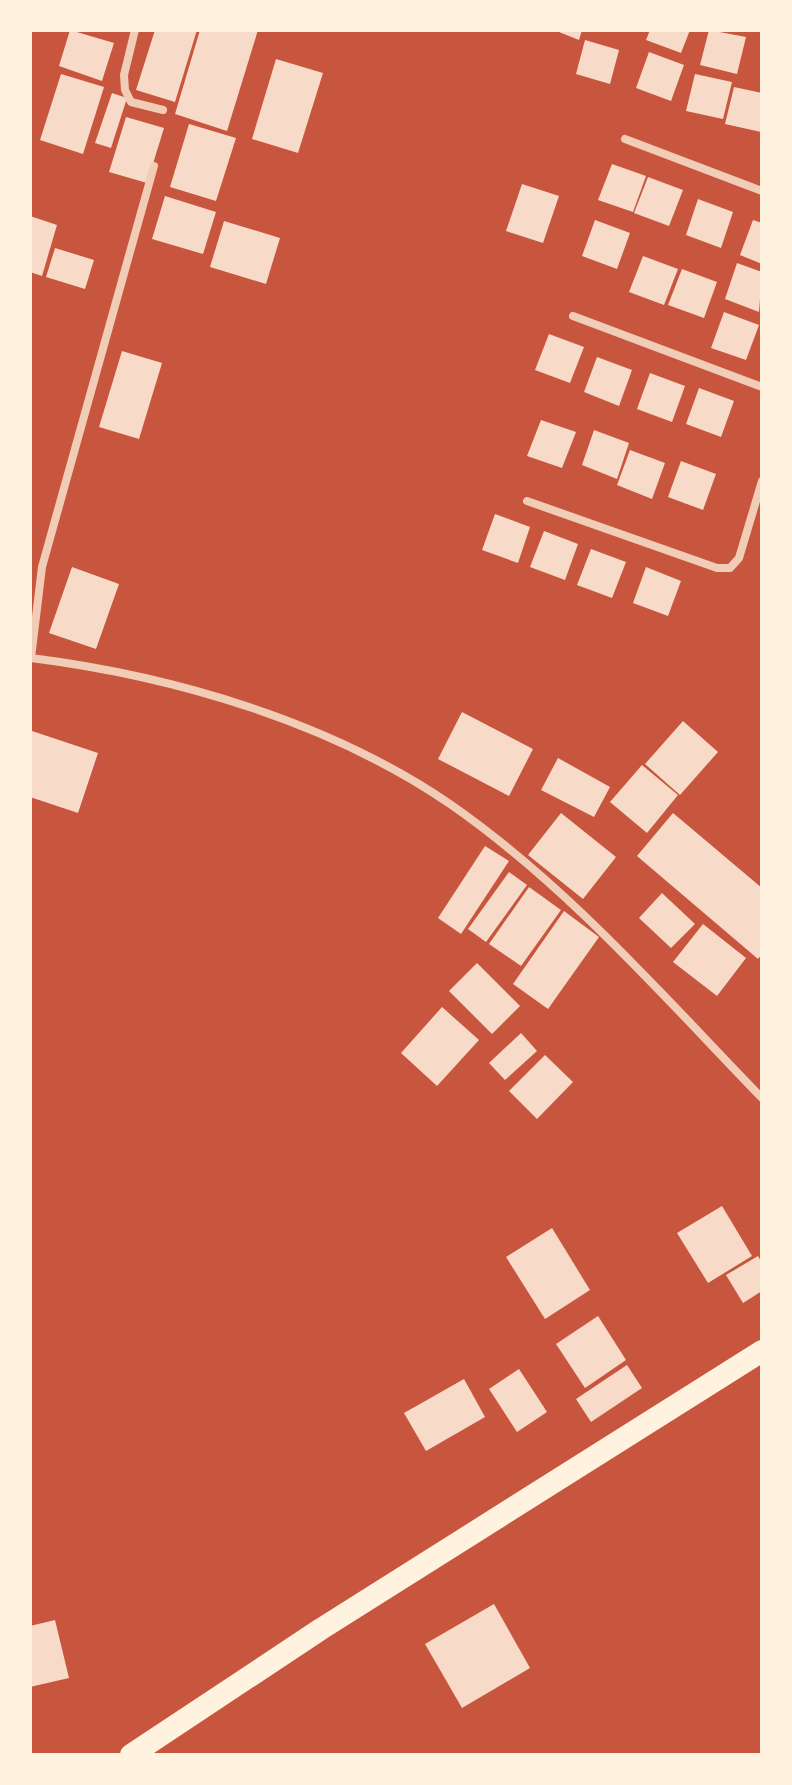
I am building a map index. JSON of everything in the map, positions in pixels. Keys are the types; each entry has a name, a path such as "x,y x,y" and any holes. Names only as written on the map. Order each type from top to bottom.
{"highway":[{"path":"131,1755 321,1629 762,1351"}],"street":[{"path":"135,30 125,90 131,102 163,110"},
{"path":"625,139 762,191"},
{"path":"154,166 42,567 31,658 110,668 199,691 332,740 449,804 536,871 593,922 762,1098"},
{"path":"573,316 762,387"},
{"path":"527,501 717,568 730,568 739,558 760,502 762,481"}],"building":[{"path":"70,30 114,43 102,81 59,66"},
{"path":"155,30 197,30 175,102 136,90"},
{"path":"200,30 258,30 227,131 175,114"},
{"path":"554,30 582,30 579,40"},
{"path":"650,30 690,30 681,53 646,40"},
{"path":"709,30 746,37 737,74 700,65"},
{"path":"585,40 619,50 610,84 576,74"},
{"path":"649,52 684,65 671,101 636,88"},
{"path":"276,59 323,73 298,153 252,139"},
{"path":"61,74 104,87 83,154 40,140"},
{"path":"695,74 732,82 723,119 686,111"},
{"path":"734,87 762,93 761,132 725,124"},
{"path":"112,93 127,98 111,148 95,143"},
{"path":"126,117 164,128 147,183 109,172"},
{"path":"189,124 236,138 216,201 170,187"},
{"path":"612,164 646,176 633,212 598,200"},
{"path":"648,177 683,190 669,226 634,213"},
{"path":"522,184 559,196 543,243 506,231"},
{"path":"165,196 216,212 203,254 152,239"},
{"path":"698,199 733,212 721,248 686,235"},
{"path":"30,216 57,225 42,276 30,272"},
{"path":"595,220 630,233 617,269 582,256"},
{"path":"753,220 762,223 762,264 740,255"},
{"path":"224,221 280,238 266,284 210,267"},
{"path":"55,248 94,260 85,289 46,277"},
{"path":"643,256 678,269 664,305 629,292"},
{"path":"737,263 762,272 759,312 725,299"},
{"path":"682,269 717,282 704,318 668,305"},
{"path":"724,312 759,325 746,360 711,348"},
{"path":"549,334 584,347 570,383 535,370"},
{"path":"122,351 162,363 139,439 99,427"},
{"path":"597,357 632,370 619,406 584,392"},
{"path":"650,373 685,386 672,422 637,409"},
{"path":"699,388 734,401 721,437 686,424"},
{"path":"541,420 576,432 562,468 527,456"},
{"path":"594,430 629,443 617,479 582,465"},
{"path":"630,450 665,463 652,499 617,485"},
{"path":"681,461 716,474 703,510 668,497"},
{"path":"495,514 530,527 518,563 482,550"},
{"path":"544,531 578,544 565,580 530,567"},
{"path":"591,549 626,562 612,598 577,585"},
{"path":"72,567 119,584 96,649 49,633"},
{"path":"646,567 681,581 668,616 633,603"},
{"path":"462,712 533,749 509,796 438,759"},
{"path":"683,721 718,752 680,795 645,764"},
{"path":"32,731 98,753 78,813 30,797"},
{"path":"558,758 610,787 594,817 541,790"},
{"path":"642,765 678,795 647,833 610,802"},
{"path":"561,813 616,857 583,899 528,855"},
{"path":"673,813 762,888 762,954 758,959 637,856"},
{"path":"485,846 509,861 461,934 438,918"},
{"path":"509,872 527,885 486,942 468,929"},
{"path":"529,887 561,910 521,966 489,944"},
{"path":"662,893 695,924 671,948 639,918"},
{"path":"564,911 599,937 548,1009 513,984"},
{"path":"703,924 746,958 717,996 673,962"},
{"path":"477,963 520,1006 492,1034 449,991"},
{"path":"442,1007 479,1040 437,1086 401,1053"},
{"path":"521,1033 537,1051 505,1080 489,1063"},
{"path":"545,1055 573,1082 537,1119 509,1091"},
{"path":"722,1206 752,1256 708,1283 677,1233"},
{"path":"552,1228 590,1290 545,1319 506,1257"},
{"path":"758,1256 762,1263 762,1291 743,1303 726,1275"},
{"path":"598,1316 626,1360 585,1388 556,1344"},
{"path":"627,1365 642,1388 591,1422 576,1399"},
{"path":"519,1369 547,1412 517,1432 489,1389"},
{"path":"464,1379 485,1417 426,1451 404,1413"},
{"path":"494,1604 530,1668 462,1708 425,1644"},
{"path":"55,1620 69,1678 30,1687 30,1626"}]}
